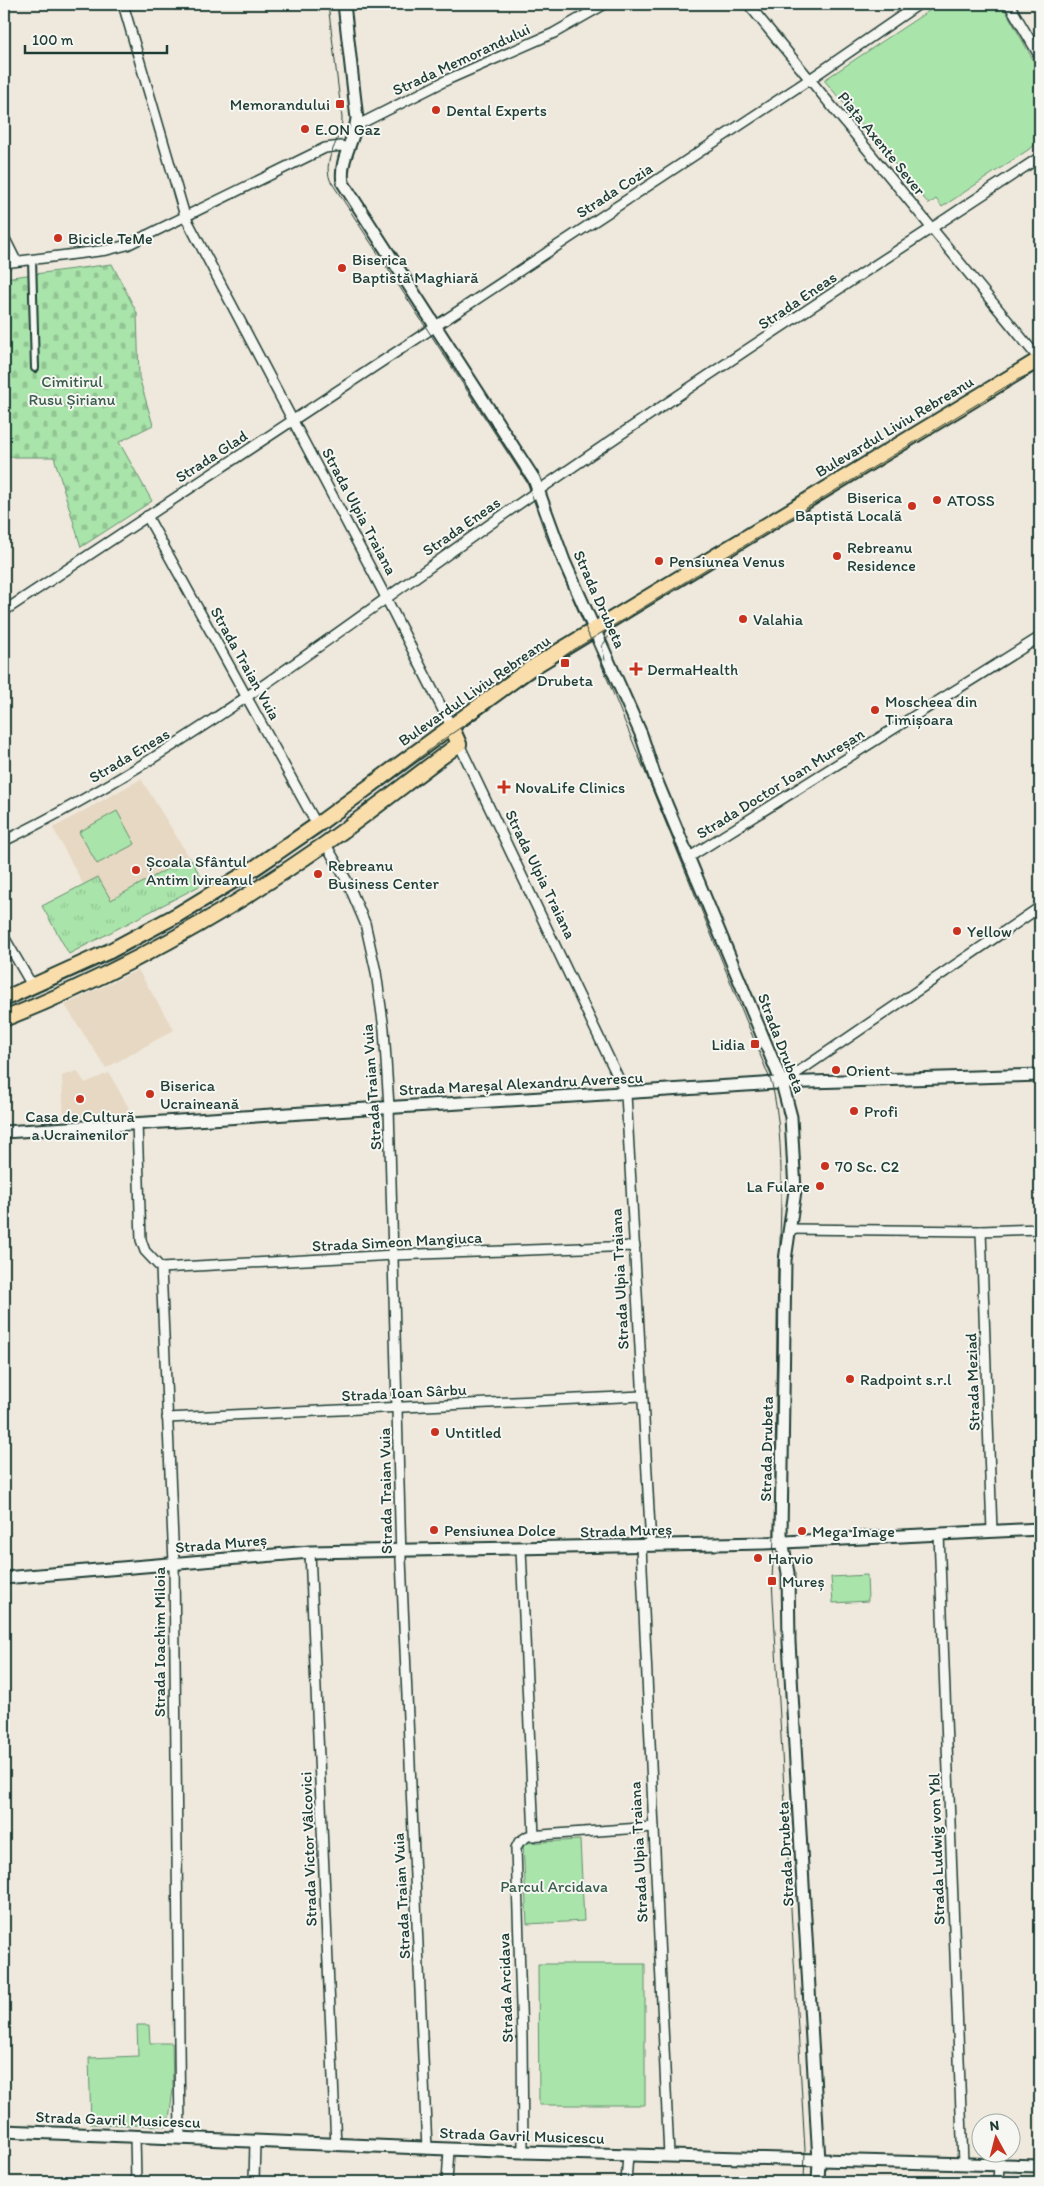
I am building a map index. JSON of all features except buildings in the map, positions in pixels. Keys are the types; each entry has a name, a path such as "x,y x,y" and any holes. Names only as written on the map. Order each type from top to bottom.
{"main road":[{"name":"Bulevardul Liviu Rebreanu","path":"4,999 110,951 177,915 256,867 317,825 528,670 1040,359"},
{"name":"Strada Ulpia Traiana","path":"451,726 459,744"},
{"path":"4,1019 42,1004 124,965 186,932 325,844 459,744"}],"street":[{"name":"Strada Ulpia Traiana","path":"123,4 185,216 386,597 451,726"},
{"path":"344,4 356,126"},
{"name":"Strada Memorandului","path":"356,126 449,79 554,33 605,4"},
{"name":"Piața Axente Sever","path":"748,4 1040,359"},
{"path":"810,79 919,4"},
{"path":"1009,4 1040,57"},
{"name":"Strada Cozia","path":"435,326 810,79"},
{"name":"Strada Drubeta","path":"356,126 342,174 348,193 534,479 564,561 641,734 688,858 782,1083 792,1126 794,1192 785,1260 782,1542 788,1573 789,1642 819,2161 818,2182"},
{"path":"4,263 107,250 127,245 325,148 341,146 348,149"},
{"path":"932,228 1040,157"},
{"name":"Strada Eneas","path":"4,841 109,785 180,742 538,490 932,228"},
{"path":"4,236 16,261"},
{"path":"32,260 35,368"},
{"name":"Strada Glad","path":"4,610 435,326"},
{"name":"Strada Traian Vuia","path":"147,516 317,825"},
{"name":"Strada Doctor Ioan Mureșan","path":"688,858 1040,637"},
{"name":"Strada Ulpia Traiana","path":"459,744 626,1094 642,1396 654,1827 670,2156"},
{"name":"Strada Traian Vuia","path":"325,844 347,881 365,923 376,972 381,1010 389,1107 402,1551 427,2149"},
{"path":"782,1083 1040,907"},
{"path":"4,937 33,987"},
{"name":"Strada Mareșal Alexandru Averescu","path":"4,1132 782,1083 1040,1076"},
{"path":"137,1123 140,1240 145,1251 161,1268"},
{"path":"789,1229 1040,1230"},
{"name":"Strada Meziad","path":"981,1231 992,1532"},
{"name":"Strada Simeon Mangiuca","path":"161,1268 394,1255 635,1246"},
{"name":"Strada Ioachim Miloia","path":"161,1268 174,1563 180,2138"},
{"name":"Strada Ioan Sârbu","path":"167,1418 642,1396"},
{"name":"Strada Mureș","path":"4,1578 310,1552 782,1542 1040,1529"},
{"name":"Strada Ludwig von Ybl","path":"939,1534 963,2164"},
{"path":"520,1549 534,1836 654,1827"},
{"name":"Strada Victor Vâlcovici","path":"310,1552 336,2146"},
{"name":"Strada Arcidava","path":"523,2152 522,2038 515,1855 519,1842 524,1838 534,1836"},
{"name":"Strada Gavril Musicescu","path":"4,2131 449,2150 1040,2166"},
{"path":"135,2136 136,2182"},
{"path":"254,2182 255,2141"},
{"path":"447,2182 449,2150"},
{"path":"626,2182 628,2155"},
{"path":"998,2182 999,2165"}],"shaded area":[{"name":"Școala Sfântul Antim Ivireanul","path":"141,779 205,883 69,954 42,906 83,884 53,828"},
{"path":"138,970 174,1030 106,1068 65,1005"},
{"path":"77,1071 85,1083 109,1073 132,1114 64,1118 62,1076"}],"green space":[{"path":"939,4 1002,4 1040,72 1040,142 942,207 936,199 929,204 824,80"},
{"name":"Cimitirul Rusu Șirianu","path":"112,264 137,313 139,377 153,425 119,442 152,501 81,547 54,457 4,457 4,278"},
{"path":"117,811 135,844 97,864 79,832"},
{"path":"189,857 205,883 69,954 42,906 98,877 111,900"},
{"path":"867,1575 868,1601 833,1603 831,1577"},
{"name":"Parcul Arcidava","path":"580,1840 584,1921 527,1924 523,1843"},
{"path":"538,1964 645,1964 645,2105 539,2105"},
{"path":"137,2025 149,2025 150,2043 172,2043 173,2090 168,2126 91,2124 89,2058 138,2056"}],"tram line":[{"path":"328,4 342,118 339,134 328,164 330,180 528,484 546,536 605,673 772,1084 781,1157 776,1468 772,1581 805,2150 804,2182"},
{"path":"4,1007 114,957 180,922 260,873 321,833 444,739 570,652 1015,381 1040,369"},
{"path":"605,660 602,646 609,636"}],"place":[{"name":"Memorandului","path":"340,104"},
{"name":"Dental Experts","path":"436,110"},
{"name":"E.ON Gaz","path":"305,129"},
{"name":"Bicicle TeMe","path":"58,238"},
{"name":"Biserica Baptistă Maghiară","path":"342,268"},
{"name":"ATOSS","path":"937,500"},
{"name":"Biserica Baptistă Locală","path":"912,506"},
{"name":"Rebreanu Residence","path":"837,556"},
{"name":"Pensiunea Venus","path":"659,561"},
{"name":"Valahia","path":"743,619"},
{"name":"Drubeta","path":"565,663"},
{"name":"DermaHealth","path":"636,669"},
{"name":"Moscheea din Timișoara","path":"875,710"},
{"name":"NovaLife Clinics","path":"504,787"},
{"name":"Școala Sfântul Antim Ivireanul","path":"136,870"},
{"name":"Rebreanu Business Center","path":"318,874"},
{"name":"Yellow","path":"957,931"},
{"name":"Lidia","path":"755,1044"},
{"name":"Orient","path":"836,1070"},
{"name":"Biserica Ucraineană","path":"150,1094"},
{"name":"Casa de Cultură a Ucrainenilor","path":"80,1099"},
{"name":"Profi","path":"854,1111"},
{"name":"70 Sc. C2","path":"825,1166"},
{"name":"La Fulare","path":"820,1186"},
{"name":"Radpoint s.r.l","path":"850,1379"},
{"name":"Untitled","path":"435,1432"},
{"name":"Pensiunea Dolce","path":"434,1530"},
{"name":"Mega Image","path":"802,1531"},
{"name":"Harvio","path":"758,1558"},
{"name":"Mureș","path":"772,1581"}]}
